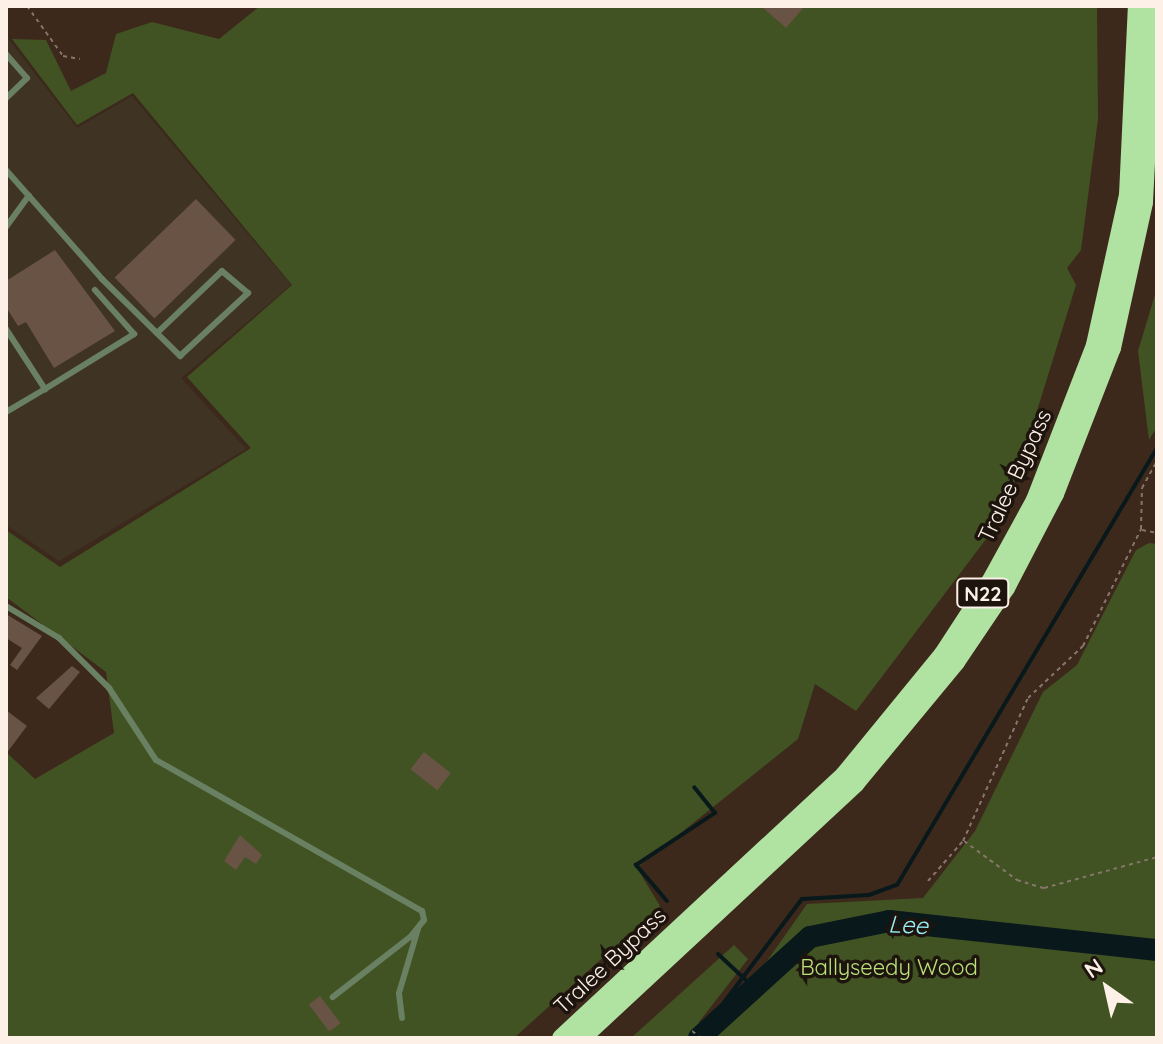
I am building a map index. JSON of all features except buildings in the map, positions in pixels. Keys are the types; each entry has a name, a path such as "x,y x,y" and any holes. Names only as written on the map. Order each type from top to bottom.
{"highway":[{"name":"Tralee Bypass","path":"561,1038 844,775 943,654 990,582 1035,500 1095,345 1128,195 1137,6"},
{"name":"Tralee Bypass","path":"582,1038 856,783 956,662 1006,588 1055,494 1112,348 1144,202 1154,6"}],"lane":[{"path":"6,54 27,78 6,98"},
{"path":"6,170 157,333 180,356 248,293 222,271 157,333"},
{"path":"6,227 29,195"},
{"path":"6,412 134,334 95,290"},
{"path":"6,329 45,389"},
{"path":"6,606 59,638 109,688 156,760 408,899 425,915 399,993 402,1018"},
{"path":"333,997 418,929"}],"path":[{"path":"27,6 63,56 80,59"},
{"path":"928,881 963,841 1014,721 1036,688 1076,655 1141,529 1142,488 1157,461"},
{"path":"1141,529 1157,533"},
{"path":"963,841 1017,880 1044,888 1157,857"},
{"path":"692,1031 701,1038"}],"shaded area":[{"path":"6,36 77,128 132,96 291,285 181,378 246,449 59,561 6,525"}],"green space":[{"path":"260,6 1097,6 1098,119 1081,250 1067,268 1076,285 1005,514 856,711 815,684 798,739 637,868 660,906 514,1038 6,1038 6,752 35,779 114,733 106,672 6,597 6,530 60,567 251,448 187,377 292,285 133,93 77,125 12,39 46,40 71,91 106,73 116,34 152,22 219,39"},
{"path":"1157,288 1157,427 1149,440 1138,351"},
{"name":"Ballyseedy Wood","path":"1149,543 1157,544 1157,1038 713,1038 807,904 923,898 975,831 1043,692 1077,665 1136,550"},
{"path":"734,945 748,959 699,1022 712,1038 631,1038"}],"waterway":[{"path":"707,1025 802,899 869,895 897,885 1157,448"},
{"path":"667,901 636,865 715,813 694,787"},
{"name":"Lee","path":"699,1038 810,937 889,921 1157,950"},
{"path":"718,954 745,979"}]}
